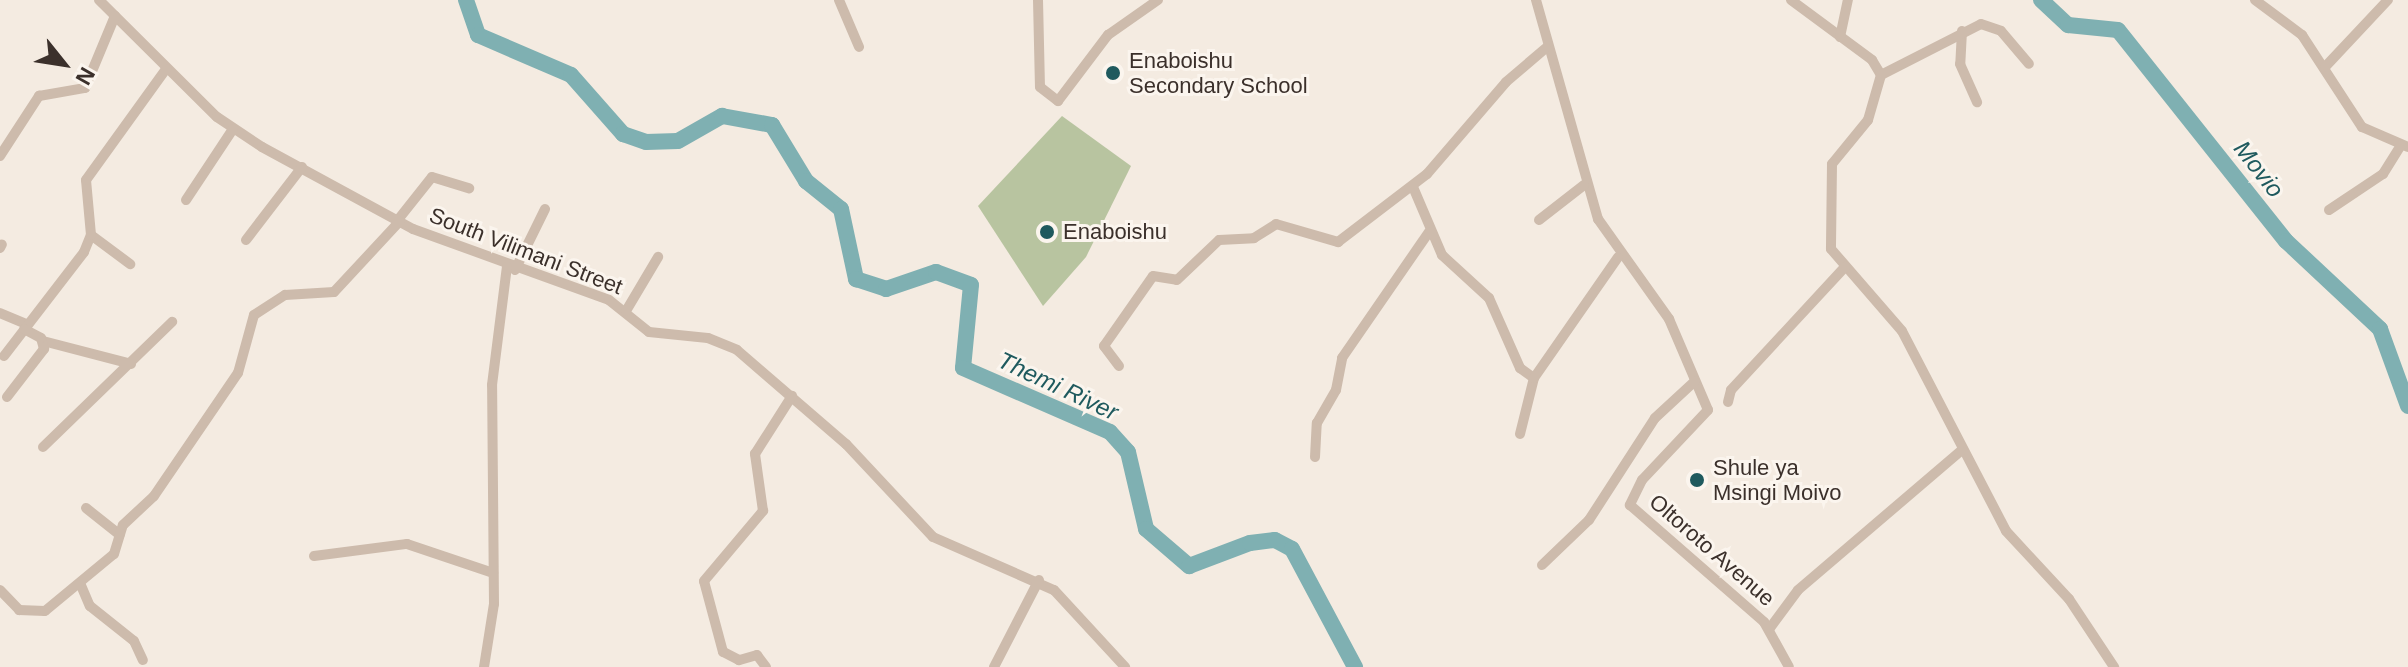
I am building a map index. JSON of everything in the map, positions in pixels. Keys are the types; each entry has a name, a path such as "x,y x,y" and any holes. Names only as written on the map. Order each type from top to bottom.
{"street":[{"name":"South Vilimani Street","path":"99,0 166,69 233,129 398,222 511,269 626,311 649,332 730,346 792,396 933,537 1039,580 1125,667"},
{"path":"839,0 859,47"},
{"path":"1038,0 1040,87 1058,101 1108,35 1158,0"},
{"name":"Oltoroto Avenue","path":"1536,0 1584,185 1618,257 1669,319 1707,415 1642,480 1630,505 1770,628 1789,667"},
{"path":"1791,0 1840,37 1881,75"},
{"path":"1840,37 1848,0"},
{"path":"2255,0 2302,35 2362,127 2405,146 2383,174 2329,210"},
{"path":"2325,67 2388,0"},
{"path":"0,156 39,96 85,88 115,16"},
{"path":"2029,64 1995,28 1962,31 1881,75 1868,120 1838,153 1829,176 1828,239 1845,267 1902,331 1961,451 2006,531 2069,599 2114,667"},
{"path":"1962,31 1960,64 1977,102"},
{"path":"1119,366 1104,346 1153,276 1177,280 1219,240 1254,238 1276,224 1338,242 1413,187 1455,147 1506,82 1546,48"},
{"path":"4,356 91,235 86,180 166,69"},
{"path":"186,200 233,129"},
{"path":"246,240 302,167"},
{"path":"0,590 32,613 57,604 114,554 120,535 238,373 254,315 285,295 334,292 398,222 432,177 469,188"},
{"path":"1539,220 1584,185"},
{"path":"1413,187 1429,232 1448,263 1489,298 1520,368 1534,378"},
{"path":"484,667 493,573 492,385 511,269 545,209"},
{"path":"1315,457 1317,423 1336,390 1342,358 1429,232"},
{"path":"91,235 130,264"},
{"path":"626,311 658,257"},
{"path":"1520,434 1534,378 1618,257"},
{"path":"1728,402 1731,390 1845,267"},
{"path":"0,313 26,327 43,341 131,364"},
{"path":"43,447 172,322"},
{"path":"7,397 30,375 43,341"},
{"path":"1542,565 1589,520 1655,418 1695,381"},
{"path":"766,667 757,655 739,660 723,652 704,581 763,511 755,454 792,396"},
{"path":"1770,628 1798,590 1961,451"},
{"path":"86,508 120,535"},
{"path":"314,556 407,544 493,573"},
{"path":"994,667 1039,580"},
{"path":"80,583 90,606 123,630 143,660"}],"green space":[{"name":"Enaboishu","path":"1062,116 1131,166 1086,257 1043,306 978,206"}],"waterway":[{"name":"Themi River","path":"466,0 478,35 571,75 623,134 646,142 678,141 722,116 772,125 806,181 841,209 856,279 886,289 936,272 971,285 963,368 1110,432 1128,452 1146,529 1189,566 1250,543 1275,540 1292,549 1355,667"},
{"name":"Movio","path":"2041,0 2068,25 2118,30 2286,241 2380,329 2408,406"}],"place":[{"name":"Enaboishu Secondary School","path":"1113,73"},
{"name":"Enaboishu","path":"1047,232"},
{"name":"Shule ya Msingi Moivo","path":"1697,480"}]}
